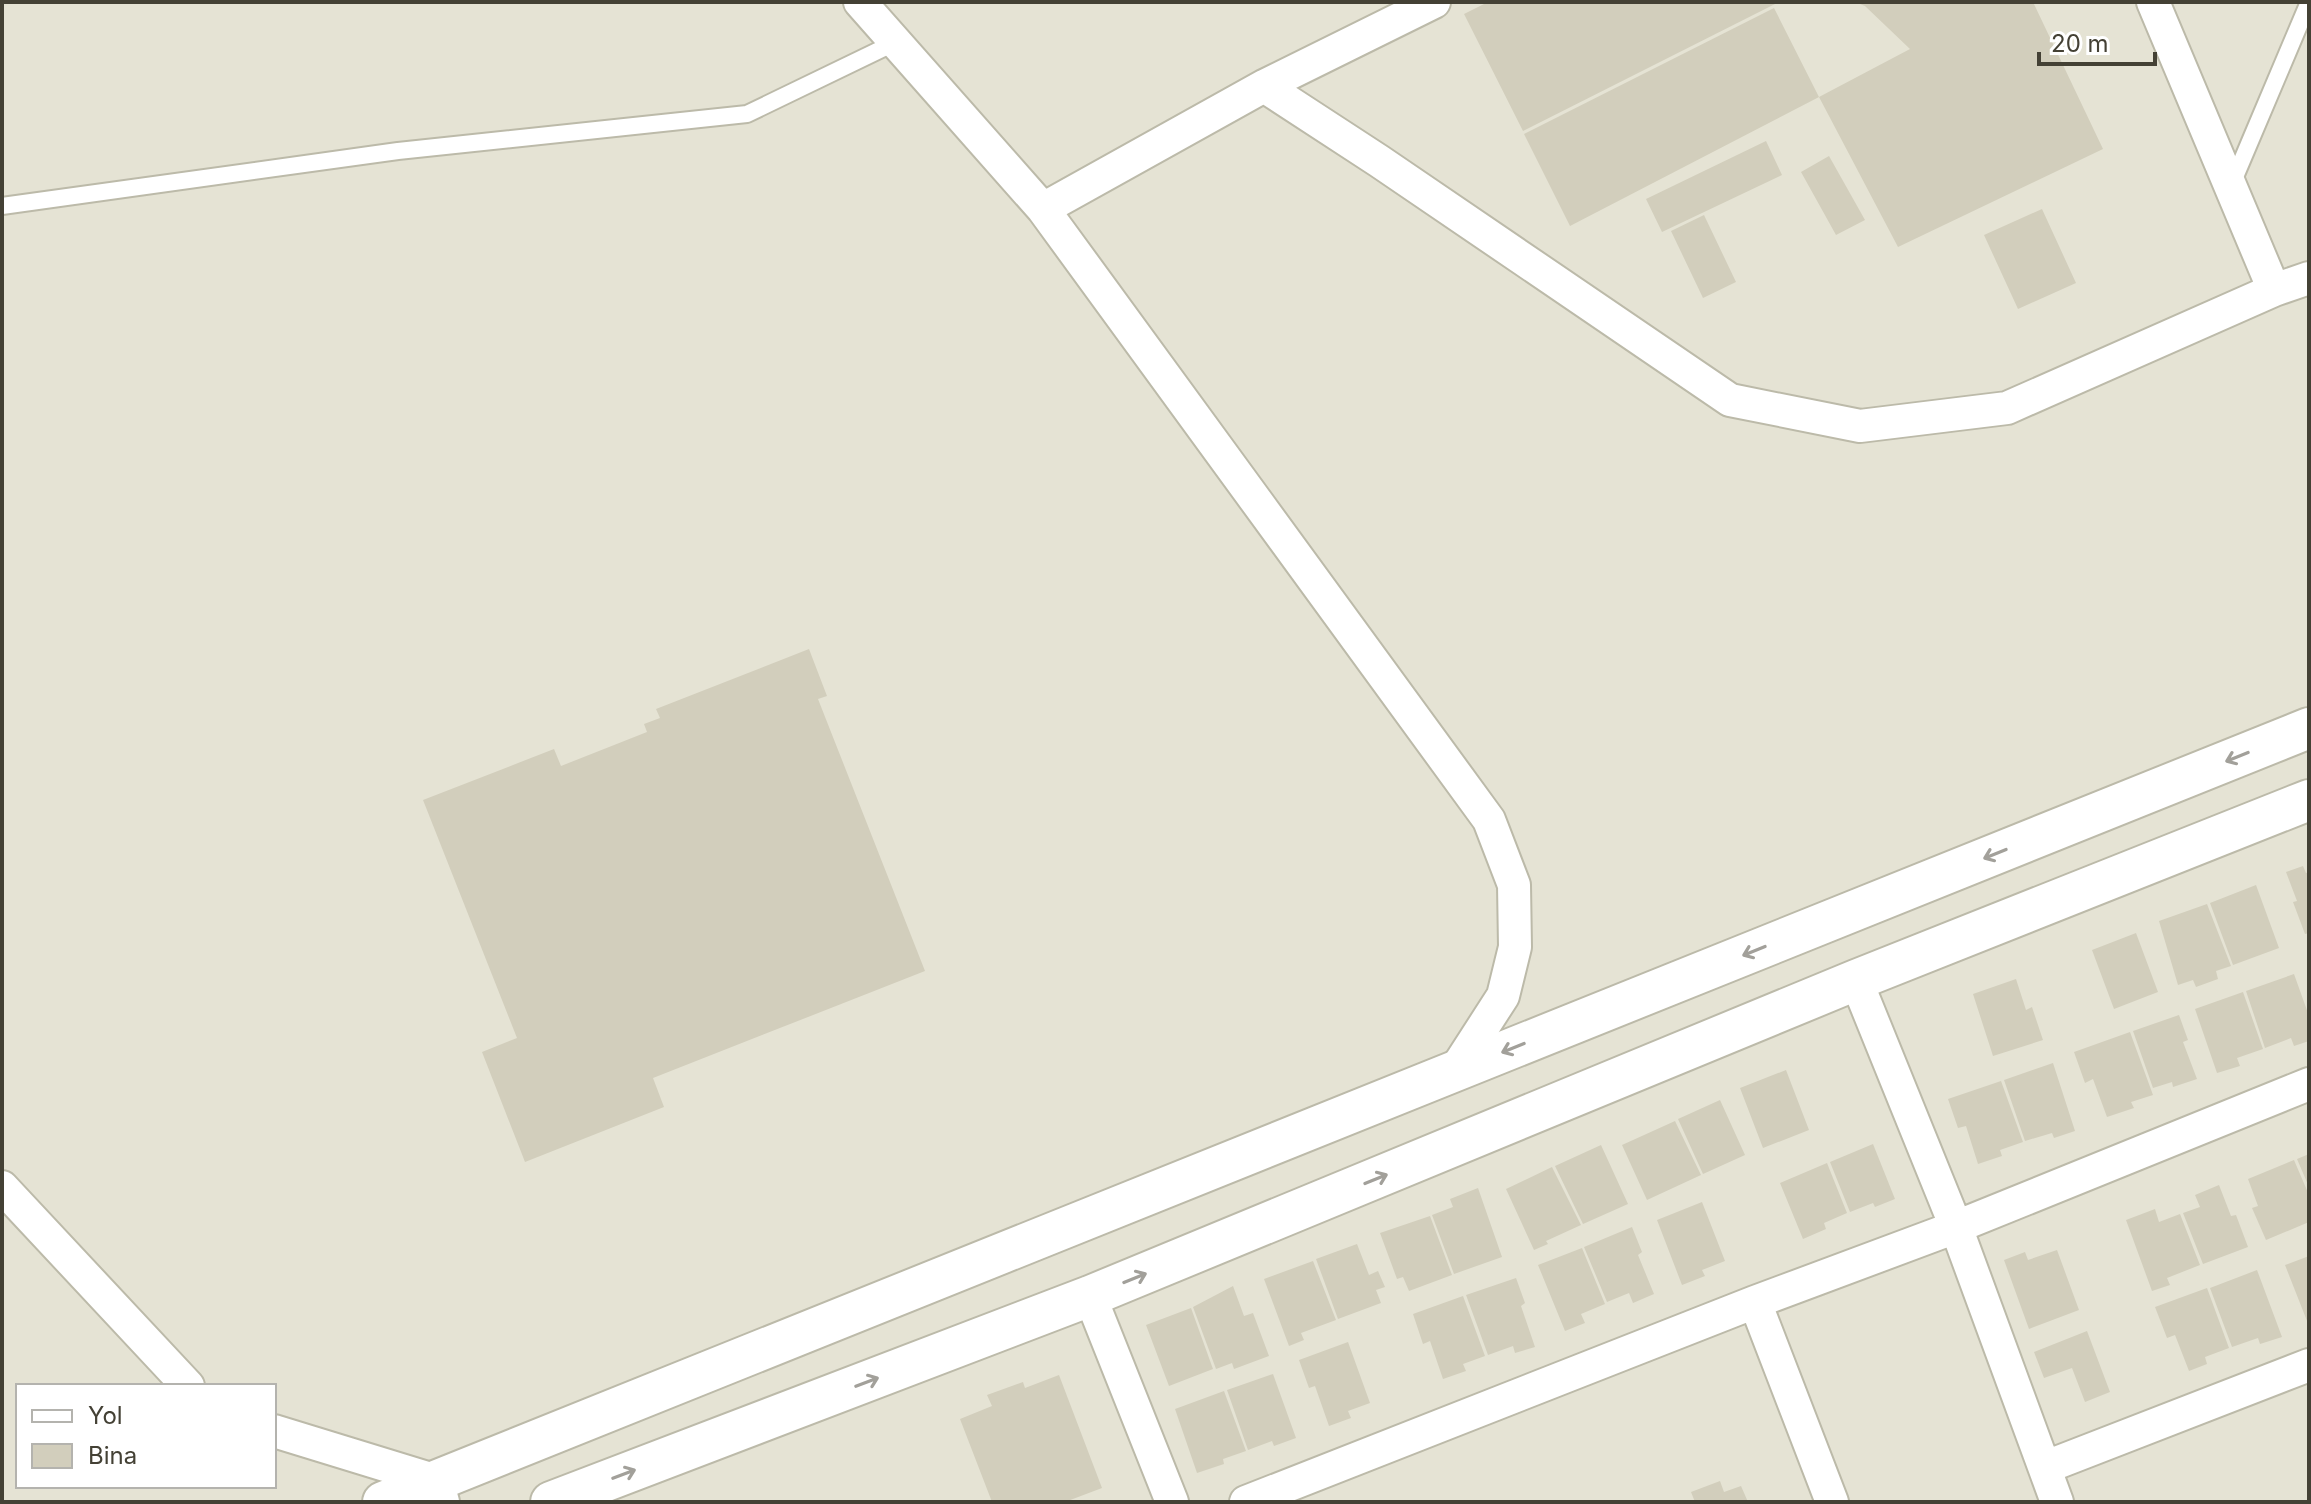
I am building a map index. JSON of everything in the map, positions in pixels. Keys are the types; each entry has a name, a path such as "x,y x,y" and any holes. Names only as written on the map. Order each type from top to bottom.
{"street":[{"path":"860,2 1043,209 1489,820 1514,885 1515,947 1503,996 1454,1072"},
{"path":"1043,209 1264,86 1434,2"},
{"path":"2153,2 2274,290"},
{"path":"1264,86 1730,400 1860,426 2007,408 2274,290 2309,278"},
{"path":"383,1502 440,1491 1454,1072 2309,728"},
{"path":"551,1502 1090,1296 1856,980 2309,800"},
{"path":"1856,980 1956,1227 2057,1502"},
{"path":"1246,1502 1755,1302 1956,1227 2309,1084"},
{"path":"2,1187 186,1384"},
{"path":"1090,1296 1172,1502"},
{"path":"1755,1302 1832,1502"},
{"path":"2046,1467 2309,1365"},
{"path":"276,1432 440,1491"}],"lane":[{"path":"2231,185 2309,2"},
{"path":"2,206 398,151 747,114 896,42"}],"shaded area":[{"path":"2,2 2309,2 2309,1502 2,1502"}],"building":[{"path":"1488,2 1779,2 1523,131 1464,14"},
{"path":"1855,2 2033,2 2103,149 1898,247 1819,97 1910,49 1865,6"},
{"path":"1774,8 1819,97 1570,226 1524,134"},
{"path":"1766,141 1782,175 1662,232 1646,199"},
{"path":"1829,156 1865,220 1836,235 1801,172"},
{"path":"2042,209 2076,283 2018,309 1984,235"},
{"path":"1704,215 1736,282 1703,298 1671,231"},
{"path":"809,649 827,696 818,699 925,971 653,1078 664,1107 525,1162 482,1052 517,1038 423,800 554,749 561,766 647,732 644,724 660,718 656,709"},
{"path":"2303,866 2306,873 2309,872 2309,933 2305,934 2286,872"},
{"path":"2256,885 2279,948 2233,965 2210,903"},
{"path":"2207,904 2231,966 2216,971 2218,979 2196,987 2193,980 2178,985 2159,921"},
{"path":"2136,933 2158,992 2114,1009 2092,950"},
{"path":"2294,974 2309,1016 2309,1041 2294,1046 2291,1038 2265,1048 2246,991"},
{"path":"2016,979 2026,1010 2032,1007 2043,1040 1993,1056 1973,994"},
{"path":"2243,992 2263,1049 2237,1058 2240,1066 2217,1073 2195,1009"},
{"path":"2179,1015 2188,1040 2183,1042 2197,1079 2173,1087 2172,1082 2153,1088 2133,1031"},
{"path":"2130,1032 2153,1095 2131,1102 2134,1108 2107,1117 2093,1079 2085,1083 2074,1052"},
{"path":"2053,1063 2075,1131 2054,1138 2052,1133 2025,1141 2004,1080"},
{"path":"1786,1070 1809,1130 1763,1148 1740,1088"},
{"path":"2001,1081 2023,1142 2000,1150 2002,1156 1978,1164 1966,1126 1958,1128 1948,1099"},
{"path":"1720,1100 1745,1155 1703,1174 1678,1119"},
{"path":"1675,1121 1701,1175 1647,1200 1622,1145"},
{"path":"1873,1144 1895,1199 1850,1212 1830,1162"},
{"path":"1601,1145 1628,1204 1583,1224 1555,1166"},
{"path":"2309,1154 2309,1187 2297,1159"},
{"path":"2294,1160 2309,1195 2309,1222 2266,1240 2252,1208 2258,1206 2248,1179"},
{"path":"1827,1163 1847,1213 1824,1223 1826,1229 1803,1239 1780,1183"},
{"path":"1552,1167 1581,1225 1534,1250 1506,1189"},
{"path":"2219,1185 2231,1216 2236,1215 2248,1247 2203,1264 2183,1213 2200,1207 2195,1195"},
{"path":"1478,1188 1502,1257 1454,1274 1432,1215 1453,1207 1450,1199"},
{"path":"1702,1202 1725,1261 1702,1270 1705,1276 1682,1285 1657,1220"},
{"path":"2155,1209 2159,1222 2180,1214 2200,1265 2167,1278 2170,1285 2152,1291 2126,1220"},
{"path":"1430,1216 1452,1275 1409,1291 1403,1277 1397,1279 1380,1233"},
{"path":"1632,1227 1642,1252 1638,1255 1654,1294 1633,1303 1629,1293 1607,1302 1584,1247"},
{"path":"1357,1244 1369,1275 1378,1271 1385,1287 1376,1290 1381,1303 1338,1319 1316,1259"},
{"path":"1582,1248 1605,1304 1581,1314 1585,1323 1565,1331 1538,1265"},
{"path":"2057,1250 2079,1310 2029,1329 2004,1260 2025,1252 2028,1260"},
{"path":"2309,1256 2309,1326 2285,1265"},
{"path":"1313,1261 1336,1320 1301,1333 1304,1340 1289,1346 1264,1279"},
{"path":"2257,1270 2282,1337 2260,1344 2258,1338 2232,1347 2210,1288"},
{"path":"1516,1278 1525,1303 1521,1306 1535,1347 1515,1353 1513,1346 1488,1355 1466,1295"},
{"path":"1233,1286 1244,1316 1253,1313 1269,1356 1234,1369 1232,1363 1216,1369 1193,1307"},
{"path":"2207,1288 2229,1348 2205,1357 2207,1364 2189,1371 2175,1335 2167,1338 2155,1307"},
{"path":"1463,1296 1485,1356 1463,1364 1466,1371 1443,1379 1430,1341 1423,1344 1413,1314"},
{"path":"1191,1308 1213,1369 1169,1386 1146,1325"},
{"path":"2087,1331 2110,1392 2085,1402 2072,1368 2044,1378 2034,1352"},
{"path":"1348,1342 1370,1403 1348,1411 1351,1418 1329,1426 1315,1386 1309,1388 1299,1360"},
{"path":"1273,1374 1296,1438 1274,1446 1272,1441 1248,1450 1227,1390"},
{"path":"1059,1375 1102,1488 1065,1502 992,1502 960,1419 992,1406 987,1395 1023,1382 1025,1388"},
{"path":"1224,1391 1246,1451 1223,1459 1224,1464 1197,1473 1175,1409"},
{"path":"1720,1481 1724,1492 1741,1486 1748,1502 1695,1502 1691,1492"}]}
